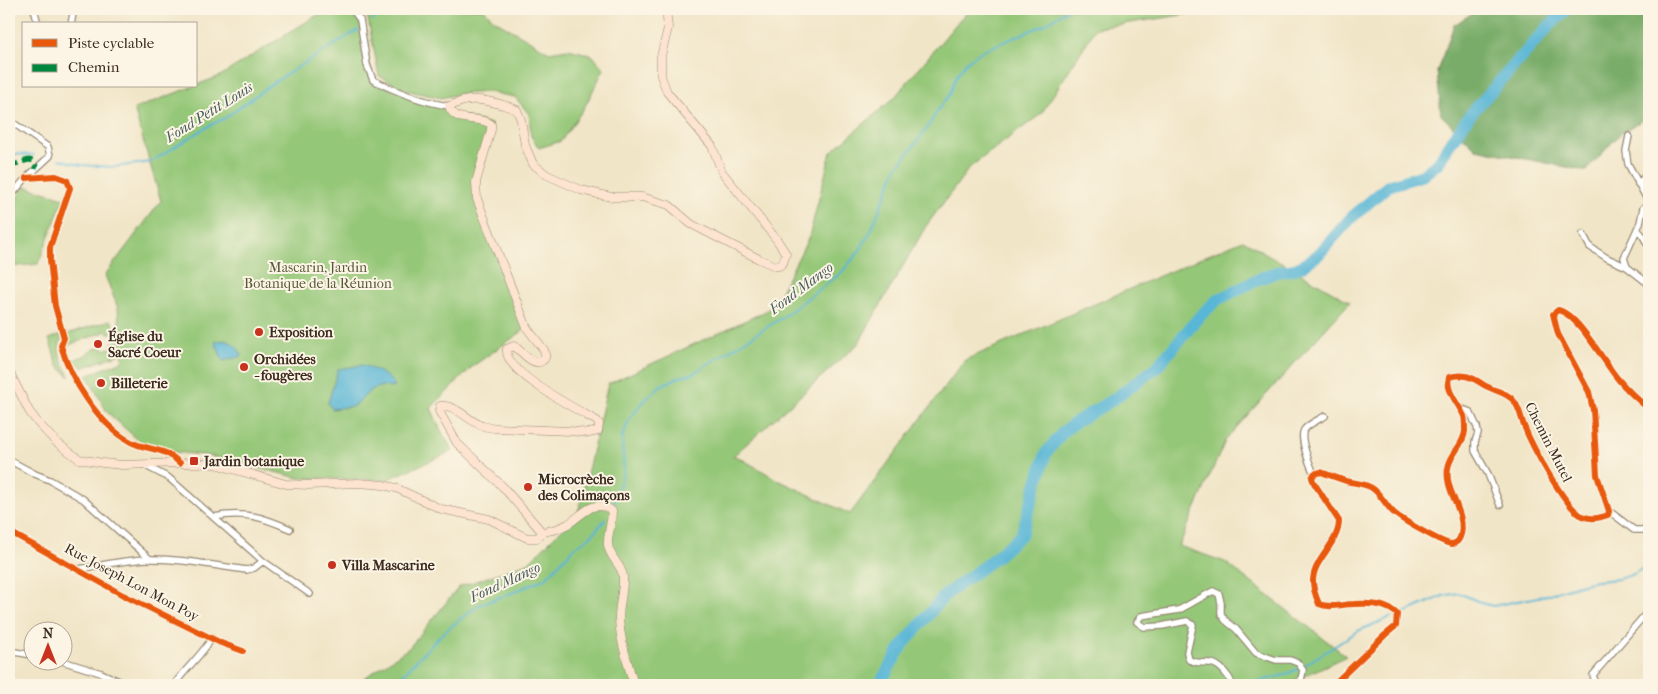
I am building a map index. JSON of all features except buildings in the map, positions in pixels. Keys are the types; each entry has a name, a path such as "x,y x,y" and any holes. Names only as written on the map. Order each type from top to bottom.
{"main road":[{"path":"542,532 503,487 457,442 439,411 440,406 444,405 455,409 483,426 495,428 570,431 589,434 598,431 599,424 597,420 547,392 523,375 509,360 506,349 514,346 536,363 545,359 546,354 527,328 477,199 476,182 492,130 491,124 486,121 456,117 451,113 449,106 466,100 477,100 505,105 517,110 521,120 525,145 533,164 547,175 581,190 611,197 642,197 668,205 692,224 759,259 774,266 779,266 784,263 786,254 777,240 722,172 712,146 667,92 661,76 661,56 668,28 666,9"},
{"path":"9,371 29,411 38,423 56,442 79,459 103,463 215,464 286,484 344,483 383,485 396,488 441,509 489,519 527,538 538,538 542,532 554,530 568,523 589,508 606,506 612,511 608,543 612,558 621,568 623,576 620,613 621,637 634,685"},
{"path":"9,521 11,525 10,533"}],"street":[{"path":"34,9 37,22"},
{"path":"71,22 74,9"},
{"path":"352,9 360,20 367,65 373,80 395,91 433,104 449,106"},
{"path":"9,120 48,147 50,156 26,178 9,198"},
{"path":"1626,267 1624,258 1640,223 1643,208 1649,203 1628,164 1626,151 1629,136"},
{"path":"1638,184 1649,172"},
{"path":"26,178 56,176 67,180 70,188 50,247 50,260 55,306 63,329 64,338 61,346 72,373 94,410 112,429 131,442 169,454 180,463"},
{"path":"1637,229 1649,247"},
{"path":"1583,234 1590,247 1626,267 1649,284"},
{"path":"1649,409 1617,378 1595,345 1563,311 1558,310 1553,314 1558,334 1589,392 1593,410 1597,475 1609,511 1634,530 1649,530"},
{"name":"Chemin Mutel","path":"1314,474 1321,472 1373,488 1394,513 1440,540 1451,544 1456,543 1461,538 1463,526 1459,509 1449,485 1448,467 1452,455 1465,434 1465,421 1460,408 1450,392 1448,382 1449,377 1458,374 1470,376 1514,400 1519,409 1524,427 1542,461 1568,502 1581,515 1592,519 1608,515 1609,511"},
{"path":"1460,408 1470,412 1477,427 1476,451 1488,474 1500,505"},
{"path":"1324,416 1303,432 1309,462 1314,474 1312,478 1314,483 1339,521 1339,528 1314,575 1314,586 1319,604 1326,607 1356,603 1381,606 1392,609 1397,614 1396,626 1333,685"},
{"path":"9,460 83,499 150,559"},
{"path":"142,464 169,478 263,562 310,594"},
{"path":"214,517 231,514 266,518 290,529"},
{"name":"Rue Joseph Lon Mon Poy","path":"10,533 123,595 243,651"},
{"path":"79,570 126,560 187,561 247,570 263,562"},
{"path":"1233,685 1219,667 1211,662 1197,663 1189,660 1187,652 1193,625 1188,621 1144,627 1137,622 1141,616 1178,610 1213,591 1219,594 1221,614 1225,620 1236,629 1256,653 1276,660 1290,660 1298,663 1303,670 1300,685"},
{"path":"1596,685 1593,675 1649,610"},
{"path":"174,685 184,670 203,653 212,638"},
{"path":"9,651 22,653"},
{"path":"72,664 128,685"}],"green space":[{"name":"Mascarin, Jardin Botanique de la Réunion","path":"331,9 352,9 360,20 373,80 395,91 449,106 451,113 491,124 476,182 477,199 527,328 473,366 431,408 440,429 453,451 386,480 299,478 210,456 157,450 138,440 107,412 87,375 123,361 118,308 105,275 161,201 134,109 189,88 198,88 198,84 220,76 314,17"},
{"path":"366,9 484,9 493,19 549,52 568,49 592,55 604,69 584,108 561,141 539,148 531,136 529,114 515,97 488,92 459,94 441,98 405,90 379,76"},
{"path":"973,9 1265,9 1253,14 1196,13 1096,28 1041,114 970,167 926,226 858,344 733,456 778,480 850,514 965,360 1243,240 1350,302 1226,439 1179,546 1225,562 1346,656 1285,685 354,685 409,648 459,587 528,563 578,513 608,384 766,311 775,303 809,237 831,152 894,98 961,18"},
{"path":"1479,9 1649,9 1649,116 1621,133 1586,171 1476,149 1441,115 1437,71 1454,25"},
{"path":"24,186 64,198 38,264 9,267 9,214 15,196 17,197"},
{"path":"111,320 117,332 108,333 107,331 63,347 67,334"},
{"path":"61,335 60,354 70,377 58,366 49,339"},
{"path":"119,340 120,354 82,368 80,364 72,366 70,362 102,346 104,350 113,347 112,343"}],"water":[{"path":"223,340 235,345 242,356 223,361 215,342"},
{"path":"363,365 385,375 395,386 391,388 382,386 371,390 354,406 332,409 328,403 338,369"}],"waterway":[{"name":"Fond Petit Louis","path":"373,20 384,9"},
{"name":"Fond Mango","path":"612,509 624,471 622,437 630,418 645,400 660,386 677,378 692,374 783,317 841,273 858,253 870,233 896,169 950,94 956,77 966,62 982,51 1044,25 1068,9"},
{"path":"879,685 902,646 945,595 995,558 1021,535 1046,453 1064,431 1114,399 1157,367 1199,317 1217,300 1263,277 1302,266 1318,255 1351,218 1388,186 1423,175 1439,162 1469,116 1549,26 1567,9"},
{"name":"Fond Petit Louis","path":"59,159 81,165 114,167 151,162 205,128 225,118 273,83 358,30"},
{"name":"Fond Petit Louis","path":"9,154 34,155"},
{"name":"Fond Mango","path":"394,685 442,634 463,617 479,605 546,578 575,547 590,537 605,520"},
{"path":"1402,614 1443,596 1459,593 1493,606 1543,596 1596,581 1618,579 1634,574 1649,564"},
{"path":"1306,664 1358,631 1391,617"},
{"path":"1245,685 1284,675 1298,669"}],"marked path":[{"path":"9,167 29,160 33,161 36,165 35,169"}],"cycle path":[{"path":"26,178 56,176 67,180 70,188 50,247 50,260 55,306 64,338 61,346 79,387 97,413 119,434 135,444 168,454 180,463"},
{"path":"1333,685 1396,626 1397,614 1383,606 1371,604 1332,606 1319,604 1313,581 1314,573 1335,537 1339,521 1314,483 1312,478 1314,474 1321,472 1346,481 1369,486 1378,493 1394,513 1405,521 1446,543 1453,544 1457,542 1461,536 1461,517 1449,485 1448,468 1451,458 1464,436 1465,423 1464,416 1451,392 1448,382 1449,377 1464,376 1472,378 1514,401 1541,461 1566,501 1575,510 1582,516 1589,518 1608,515 1609,511 1597,475 1593,410 1589,392 1558,334 1553,314 1558,310 1566,313 1574,320 1591,340 1618,379 1649,409"},
{"path":"10,532 123,595 221,643 243,651"}],"place":[{"name":"Exposition","path":"259,332"},
{"name":"Église du Sacré Coeur","path":"98,344"},
{"name":"Orchidées - fougères","path":"244,367"},
{"name":"Billeterie","path":"101,383"},
{"name":"Jardin botanique","path":"194,461"},
{"name":"Microcrèche des Colimaçons","path":"528,487"},
{"name":"Villa Mascarine","path":"332,565"}]}
